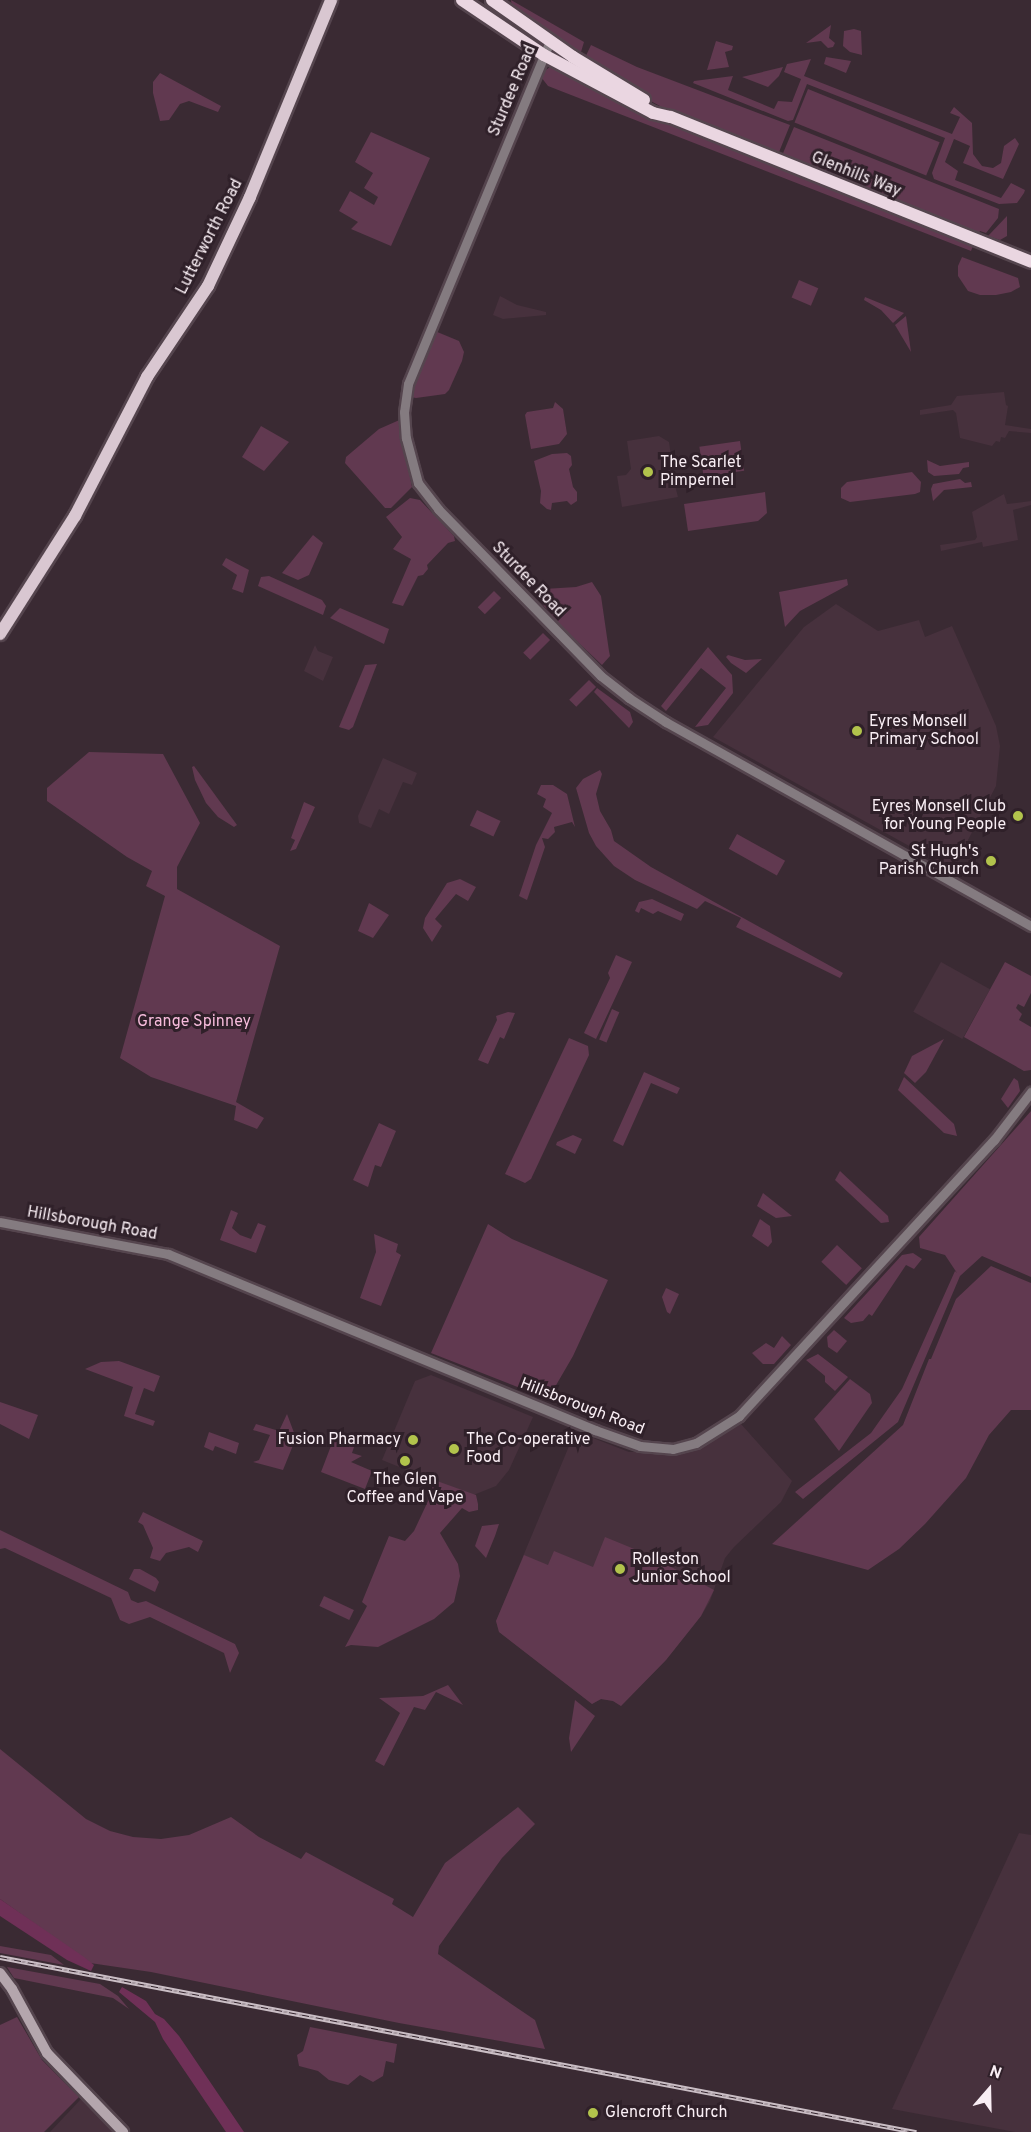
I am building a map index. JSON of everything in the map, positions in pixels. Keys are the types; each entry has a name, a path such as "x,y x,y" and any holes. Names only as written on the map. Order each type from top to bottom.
{"highway":[{"name":"Glenhills Way","path":"462,0 544,55 653,113 670,117 1031,262"},
{"name":"Glenhills Way","path":"492,0 604,78 670,117"}],"main road":[{"name":"Lutterworth Road","path":"0,634 75,516 147,377 208,286 230,242 332,0"},
{"path":"0,1973 12,1989 47,2053 123,2132"}],"street":[{"name":"Sturdee Road","path":"550,41 408,384 404,412 406,438 418,483 438,509 601,676 629,699 666,722 1031,926"},
{"name":"Hillsborough Road","path":"0,1222 168,1254 596,1430 640,1446 673,1449 696,1443 739,1416 994,1140 1031,1092"}],"shaded area":[{"path":"500,296 517,305 546,312 546,315 503,319 493,315"},
{"path":"1004,392 1008,406 1005,425 1031,429 1031,433 1009,431 1005,438 1001,437 1000,442 996,441 992,446 960,438 956,413 953,410 920,415 920,410 951,405 957,396"},
{"path":"659,436 669,442 671,456 669,463 678,497 622,507 617,476 626,475 631,469 627,441"},
{"path":"1004,494 1007,504 1031,501 1031,505 1013,510 1018,540 983,547 982,542 941,551 940,545 975,540 977,537 972,512"},
{"name":"Eyres Monsell Primary School","path":"836,604 878,631 919,620 925,637 952,626 996,726 1000,746 996,786 955,865 947,867 713,737 804,627"},
{"path":"315,645 318,651 333,657 323,681 304,671"},
{"path":"383,758 417,773 412,785 403,782 389,814 379,809 371,828 359,823 358,816"},
{"path":"941,962 990,989 962,1039 913,1012"},
{"path":"431,1375 533,1417 509,1470 496,1486 471,1496 382,1460 415,1381"},
{"name":"Rolleston Junior School","path":"741,1424 792,1481 781,1502 725,1558 710,1601 701,1616 666,1660 621,1706 613,1701 601,1699 592,1704 499,1632 496,1621 572,1439 580,1433 629,1452 675,1452 711,1442"},
{"path":"1019,1833 1031,1835 1031,2132 1015,2132 892,2109"},
{"path":"0,1899 84,1957 94,1965 91,1971 67,1960 0,1916"},
{"path":"122,1987 146,2001 155,2014 164,2019 179,2036 244,2132 226,2132 163,2039 155,2022 119,1992"},
{"path":"81,2099 116,2132 50,2132"}],"green space":[{"path":"511,0 584,42 581,52 576,49 574,52 512,9"},
{"path":"831,25 829,38 835,43 833,47 828,48 821,41 806,43"},
{"path":"854,29 861,31 862,55 850,52 843,46 844,31"},
{"path":"716,41 733,46 732,50 725,52 729,67 707,70"},
{"path":"591,45 637,67 790,125 777,157 688,121 630,90 584,60"},
{"path":"826,57 851,61 846,73 824,64"},
{"path":"811,59 804,76 952,134 960,117 950,113 954,107 972,123 973,154 982,166 993,168 1001,163 1004,146 1015,138 1019,144 1003,179 963,163 970,146 954,139 945,162 958,171 955,180 1001,198 1011,183 1025,190 1024,193 1017,203 999,204 934,179 932,173 945,138 807,84 793,120 788,121 693,83 733,76 728,90 774,109 778,101 792,102 801,79 784,72 787,64"},
{"path":"550,67 669,122 973,246 971,251 548,86 541,77 543,72"},
{"path":"783,67 779,76 768,87 742,77"},
{"path":"160,73 221,106 218,112 189,101 180,104 169,120 160,121 153,93 153,82"},
{"path":"808,89 940,142 926,176 795,122"},
{"path":"794,127 999,209 998,218 986,233 980,231 978,235 781,158"},
{"path":"371,132 430,158 391,246 351,229 358,222 339,211 350,191 374,205 378,197 364,188 373,173 355,162"},
{"path":"1007,216 1007,236 1000,240 988,236"},
{"path":"962,257 1018,278 1020,287 1011,292 996,295 980,295 968,291 958,276 958,266"},
{"path":"799,280 818,288 811,306 792,297"},
{"path":"865,297 904,313 893,323 881,310 864,300"},
{"path":"906,316 911,352 895,325"},
{"path":"430,329 459,341 464,352 462,361 445,394 416,398 406,396"},
{"path":"555,402 563,409 567,434 559,444 531,449 525,415 527,412 553,408"},
{"path":"404,418 405,451 412,487 391,508 385,508 345,463 346,457 379,429"},
{"path":"261,426 289,442 264,471 242,457"},
{"path":"740,441 744,471 704,476 699,447"},
{"path":"567,453 571,456 572,465 569,469 573,487 577,492 577,501 571,505 567,501 552,503 551,510 547,509 540,503 541,491 534,461 552,454"},
{"path":"927,460 940,466 969,462 969,467 963,468 959,474 934,476 928,472"},
{"path":"912,472 921,482 920,492 915,494 850,502 841,498 841,488 847,482"},
{"path":"960,479 965,483 971,482 972,487 944,490 933,501 931,489 933,484"},
{"path":"765,492 767,513 758,521 688,531 684,504"},
{"path":"410,498 420,500 454,536 455,541 448,543 427,565 428,569 423,575 418,576 403,606 392,603 411,559 393,549 402,537 386,517"},
{"path":"313,535 323,543 309,575 298,580 282,573"},
{"path":"226,558 249,570 243,593 232,589 237,575 222,565"},
{"path":"269,576 322,600 326,606 323,615 258,586 261,577"},
{"path":"847,579 848,585 800,611 785,627 779,592"},
{"path":"592,582 601,596 610,656 602,665 562,627 536,597 544,589 576,587"},
{"path":"494,591 501,598 485,614 478,607"},
{"path":"340,608 389,629 384,644 330,618"},
{"path":"543,633 550,640 530,660 523,653"},
{"path":"708,647 732,675 733,693 708,725 695,727 726,688 701,668 666,711 661,706"},
{"path":"728,655 745,660 762,659 746,673 731,663 726,657"},
{"path":"377,664 353,727 349,730 339,727 365,665"},
{"path":"589,680 596,687 576,707 569,700"},
{"path":"597,688 630,712 633,722 629,728 594,692"},
{"name":"Grange Spinney","path":"89,752 163,754 200,823 177,867 177,889 280,946 236,1102 264,1118 257,1129 234,1120 236,1106 151,1077 120,1058 165,896 146,886 152,871 127,857 47,801 47,788"},
{"path":"194,766 237,825 234,827 218,817 206,803 195,780 192,767"},
{"path":"600,770 602,774 596,794 600,811 611,830 614,841 651,867 843,973 840,978 736,927 741,918 705,901 697,909 635,880 614,866 596,846 589,833 576,788 583,779"},
{"path":"541,785 553,785 567,794 575,827 572,822 554,827 555,832 548,839 542,838 545,847 527,900 519,896 536,845 552,813 543,807 546,799 537,794"},
{"path":"304,802 315,807 296,849 290,851 295,840 291,838"},
{"path":"477,810 501,821 493,836 470,825"},
{"path":"737,834 785,861 777,876 729,849"},
{"path":"460,879 476,887 468,901 456,894 435,919 442,926 432,942 423,928 425,918 447,883"},
{"path":"652,899 684,914 681,921 658,911 653,914 641,908 639,913 635,911 639,902"},
{"path":"369,903 389,915 373,938 358,931"},
{"path":"616,955 632,962 596,1039 584,1033 610,978 608,973"},
{"path":"1005,962 1031,976 1031,993 1024,1007 1018,1004 1016,1008 1022,1014 1019,1020 1031,1027 1031,1070 1024,1071 964,1037"},
{"path":"612,1009 619,1012 606,1043 599,1039"},
{"path":"508,1012 515,1013 504,1039 500,1037 488,1064 478,1060 497,1020 496,1016"},
{"path":"569,1038 588,1046 589,1055 531,1179 525,1183 505,1174"},
{"path":"944,1039 926,1072 915,1083 904,1073 912,1056"},
{"path":"644,1072 680,1088 677,1094 651,1083 623,1146 613,1141"},
{"path":"904,1077 954,1124 957,1136 944,1133 898,1090"},
{"path":"1014,1078 1018,1081 1020,1091 1008,1108 1001,1099"},
{"path":"1031,1111 1031,1277 982,1256 960,1276 898,1422 803,1499 795,1492 871,1433 902,1389 955,1271 957,1273 945,1255 920,1248 919,1237"},
{"path":"379,1123 396,1131 381,1167 375,1165 368,1187 353,1180"},
{"path":"573,1135 582,1139 575,1154 556,1145 557,1142"},
{"path":"840,1171 888,1216 889,1222 881,1223 835,1180"},
{"path":"763,1193 792,1216 776,1218 757,1206"},
{"path":"231,1210 238,1213 232,1228 240,1235 251,1239 258,1223 266,1226 256,1253 220,1240"},
{"path":"760,1219 770,1226 772,1242 768,1247 752,1236"},
{"path":"488,1224 512,1239 608,1280 573,1356 548,1399 431,1353"},
{"path":"374,1234 398,1244 396,1252 401,1255 381,1306 360,1298 376,1252"},
{"path":"837,1245 862,1268 846,1285 821,1262"},
{"path":"913,1253 922,1259 914,1269 906,1265 872,1316 869,1314 863,1321 851,1323 844,1318 902,1255"},
{"path":"991,1266 1031,1283 1031,1410 1011,1410 989,1435 966,1478 925,1524 899,1549 868,1570 772,1544 903,1425 956,1299"},
{"path":"666,1288 679,1294 670,1314 667,1312 662,1297"},
{"path":"834,1330 847,1341 837,1353 828,1347 827,1337"},
{"path":"782,1336 791,1345 774,1364 763,1364 752,1353 766,1343 774,1348"},
{"path":"818,1354 848,1377 835,1391 825,1382 825,1376 806,1360"},
{"path":"119,1361 160,1376 154,1392 144,1388 135,1414 155,1421 153,1426 124,1416 133,1387 85,1369 101,1362"},
{"path":"850,1379 870,1394 872,1403 839,1451 814,1419"},
{"path":"0,1402 38,1415 29,1439 0,1424"},
{"path":"287,1414 296,1438 283,1470 253,1462 259,1460 270,1435 253,1430 256,1424 279,1431"},
{"path":"209,1432 239,1443 236,1454 215,1446 213,1451 204,1447"},
{"path":"334,1438 354,1447 352,1453 362,1456 351,1462 372,1471 365,1489 321,1472"},
{"path":"437,1481 476,1495 478,1504 478,1510 469,1512 462,1508 440,1533 458,1564 460,1576 454,1602 434,1619 378,1647 351,1645 345,1647 367,1606 362,1602 389,1536 405,1541 414,1531 429,1499 428,1484"},
{"path":"143,1512 203,1541 198,1552 189,1547 166,1553 160,1561 150,1558 153,1548 143,1525 138,1522"},
{"path":"499,1524 486,1558 475,1546 482,1526"},
{"path":"0,1530 128,1592 131,1600 138,1603 146,1601 235,1644 239,1653 230,1673 224,1653 150,1617 129,1624 120,1620 111,1598 5,1548 0,1549"},
{"path":"605,1537 649,1555 714,1590 701,1616 666,1660 621,1706 613,1701 601,1699 592,1704 499,1632 496,1621 524,1555 548,1565 554,1551 593,1567"},
{"path":"134,1569 140,1569 156,1578 159,1582 155,1592 129,1579"},
{"path":"324,1596 354,1610 349,1620 319,1606"},
{"path":"448,1685 463,1705 436,1692 425,1710 414,1707 384,1766 375,1761 400,1713 379,1698 423,1696"},
{"path":"575,1700 595,1716 571,1752 569,1738"},
{"path":"0,1749 86,1819 110,1831 133,1837 161,1839 189,1835 231,1817 259,1837 301,1859 306,1852 394,1899 392,1904 413,1917 445,1863 518,1807 535,1824 502,1858 439,1946 438,1954 535,2020 545,2049 399,2023 151,1972 90,1963 0,1899"},
{"path":"0,1946 51,1955 64,1965 0,1953"},
{"path":"7,1967 100,1984 118,1996 129,2009 113,1998 14,1978"},
{"path":"17,2017 42,2060 79,2097 44,2132 0,2132 0,2025"},
{"path":"310,2027 397,2044 394,2063 386,2061 383,2076 373,2082 360,2075 348,2085 329,2080 318,2071 299,2066 297,2055 303,2051"}],"railway":[{"path":"0,1957 916,2132"}],"place":[{"name":"The Scarlet Pimpernel","path":"648,472"},
{"name":"Eyres Monsell Primary School","path":"857,731"},
{"name":"Eyres Monsell Club for Young People","path":"1018,816"},
{"name":"St Hugh's Parish Church","path":"991,861"},
{"name":"Fusion Pharmacy","path":"413,1440"},
{"name":"The Co-operative Food","path":"454,1449"},
{"name":"The Glen Coffee and Vape","path":"405,1461"},
{"name":"Rolleston Junior School","path":"620,1569"},
{"name":"Glencroft Church","path":"593,2113"}]}
